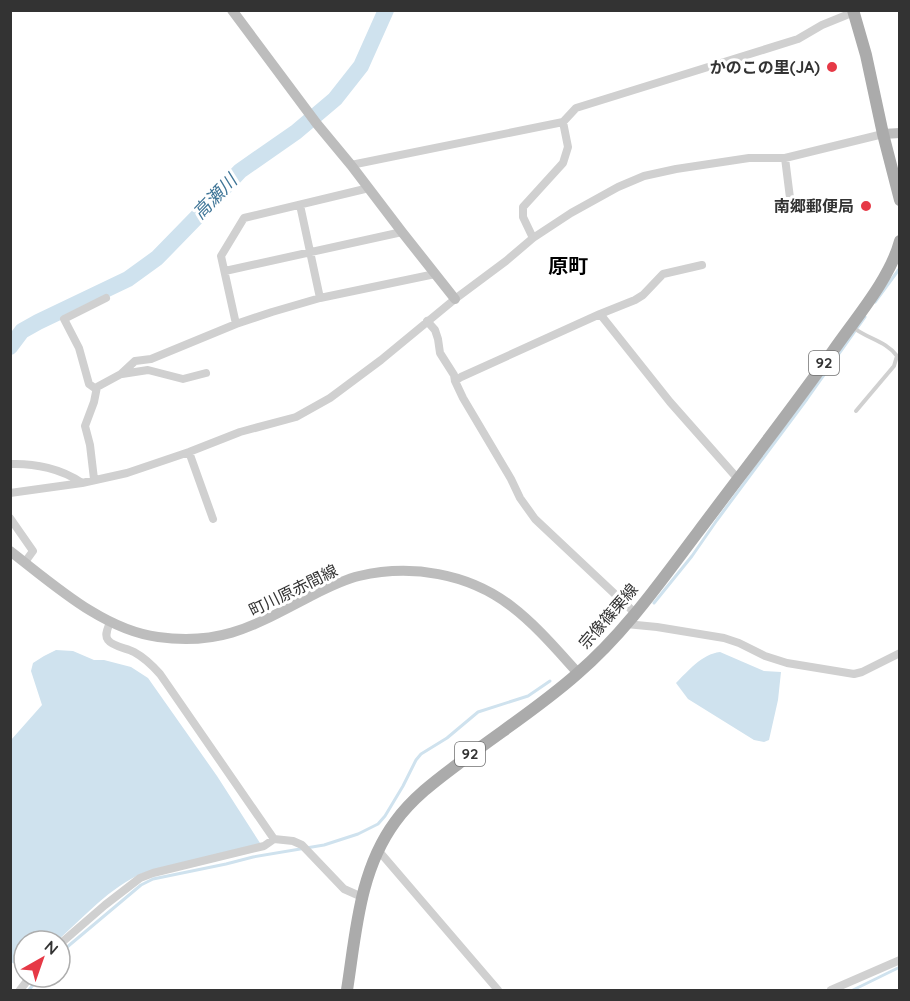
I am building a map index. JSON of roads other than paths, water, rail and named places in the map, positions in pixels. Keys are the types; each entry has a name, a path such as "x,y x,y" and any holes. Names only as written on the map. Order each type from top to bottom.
{"main road":[{"path":"232,10 317,124 455,299"},
{"path":"853,11 866,55 900,200"},
{"path":"883,134 900,133"},
{"name":"宗像篠栗線","path":"347,990 362,897 370,868 395,821 423,790 578,674 625,624 794,406 883,279 900,241"},
{"name":"町川原赤間線","path":"10,551 83,606 110,622 157,637 193,639 239,631 324,589 358,576 397,571 432,573 481,588 502,600 529,621 578,674"}],"street":[{"path":"351,165 563,122 576,108 798,39 853,11"},
{"path":"533,238 523,217 523,207 563,163 568,147 563,122"},
{"path":"10,493 82,483 127,473 240,432 296,417 330,398 533,238 580,208 644,176 749,158 785,158 883,134"},
{"path":"785,158 790,198"},
{"path":"236,324 221,256 244,218 369,188"},
{"path":"300,205 320,298"},
{"path":"225,271 402,232"},
{"path":"455,381 635,300 663,274 702,265"},
{"path":"94,479 85,426 96,389 121,374 135,361 151,359 236,324 320,298 435,274"},
{"path":"96,389 88,384 79,348 64,319 106,298"},
{"path":"600,314 670,402 738,479"},
{"path":"428,321 435,330 440,353 520,498 535,519 634,613"},
{"path":"121,374 148,370 183,379 206,374"},
{"path":"189,452 213,519"},
{"path":"10,464 36,465 74,477 82,483"},
{"path":"10,519 33,551 25,562"},
{"path":"110,622 106,634 107,639 148,661 160,674 274,839"},
{"path":"625,624 724,638 787,663 854,674 899,655"},
{"path":"72,934 140,878 264,846 274,839 298,843 309,851 344,889 362,897"},
{"path":"378,850 498,990"},
{"path":"831,990 900,960"}],"lane":[{"path":"851,325 862,334 886,345 897,356 894,366 856,411"}],"water":[{"path":"56,650 73,651 94,660 104,660 131,667 148,678 217,776 260,843 256,847 143,873 119,886 70,929 12,929 12,963 11,740 42,705 31,671 33,663"},
{"path":"720,652 764,671 781,672 778,700 769,740 764,742 754,740 688,699 676,683 701,660"}],"waterway":[{"name":"高瀬川","path":"10,347 22,331 128,279 157,258 240,171 296,132 335,99 361,66 386,10"},
{"path":"875,302 900,268"},
{"path":"654,603 692,556 865,317"},
{"path":"588,648 612,620"},
{"path":"72,943 141,885 153,879 253,857 324,845 358,834 378,824 421,754 447,738 478,712 528,696 550,681"},
{"path":"853,990 900,967"}],"place":[{"name":"かのこの里(JA)","path":"832,67"},
{"name":"南郷郵便局","path":"866,206"}],"district":[{"name":"原町","path":"568,266"}]}
